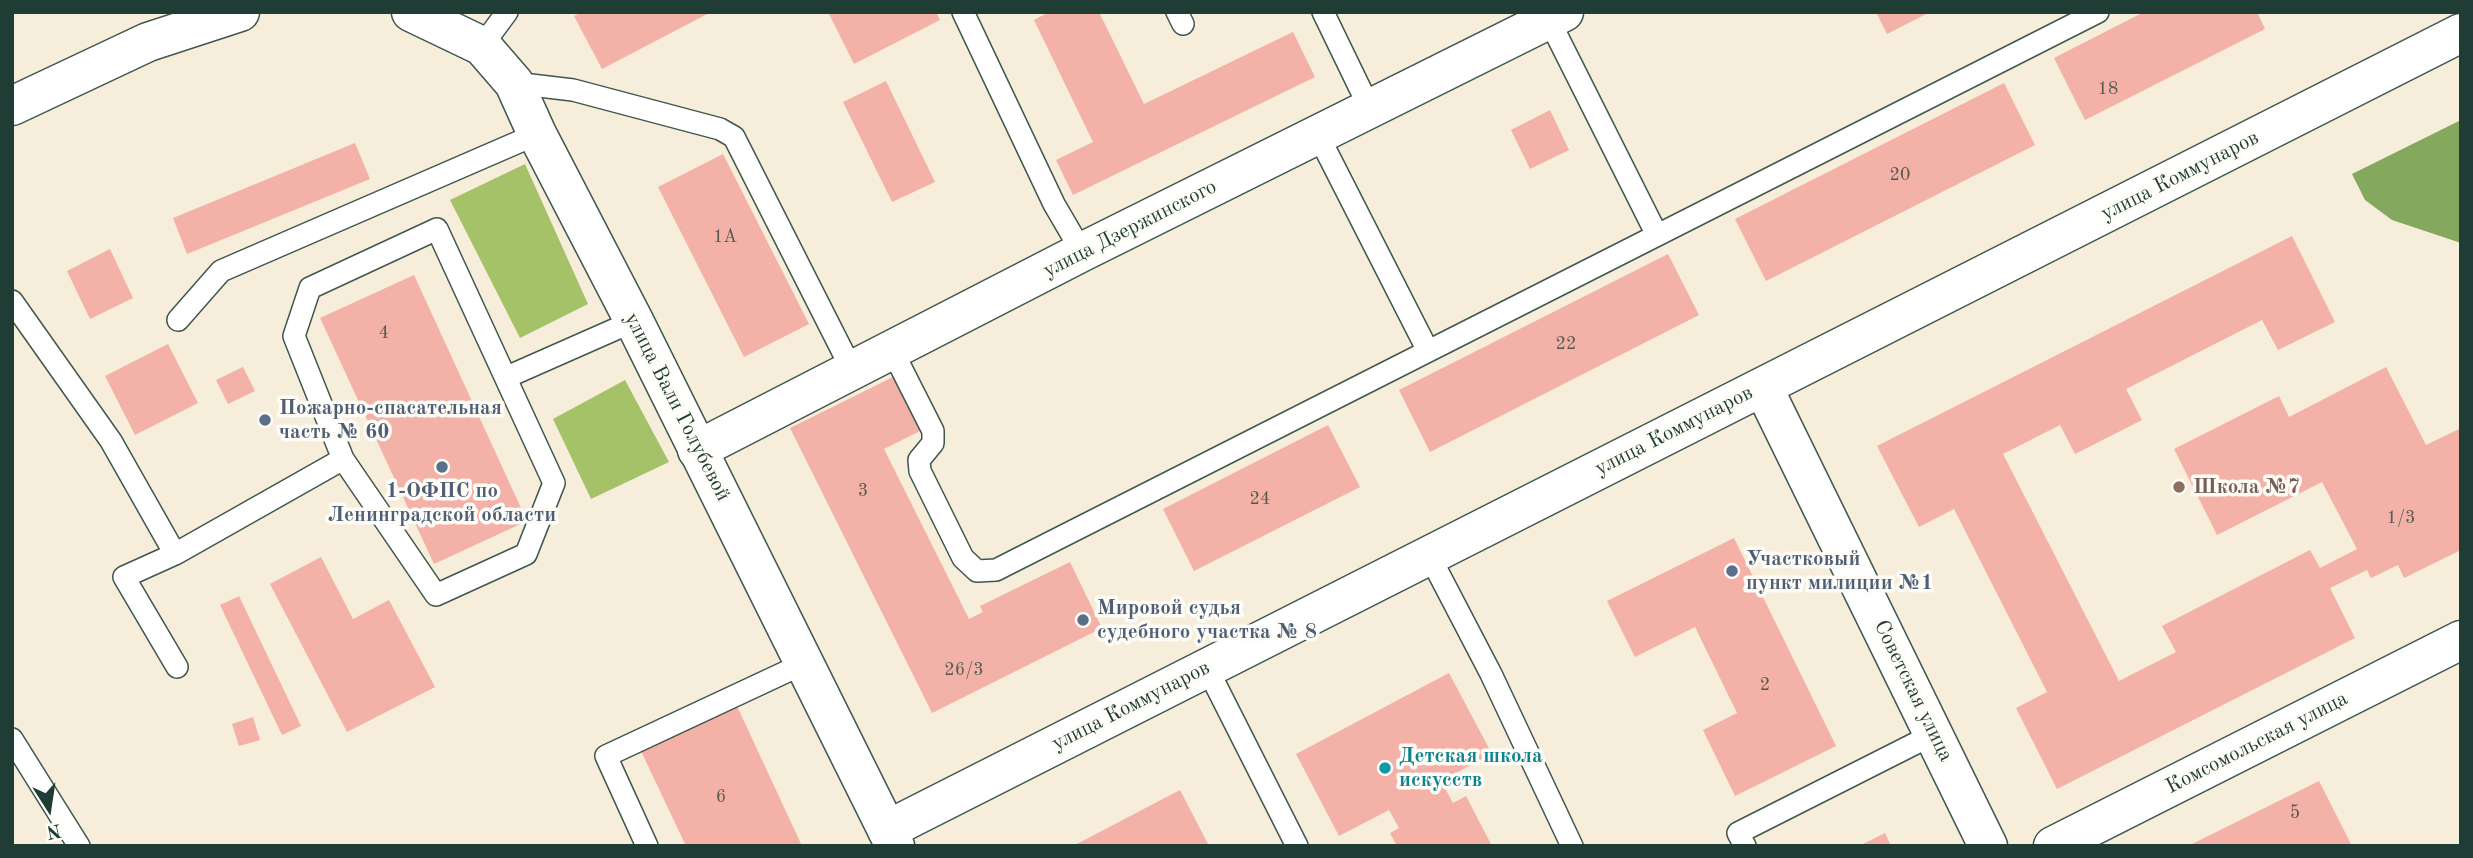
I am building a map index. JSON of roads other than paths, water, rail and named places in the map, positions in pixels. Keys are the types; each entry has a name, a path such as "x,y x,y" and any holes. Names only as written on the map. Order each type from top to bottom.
{"street":[{"path":"12,106 148,42 240,12"},
{"name":"улица Вали Голубевой","path":"411,12 482,46 514,83 537,134 634,320 891,838"},
{"name":"улица Дзержинского","path":"697,450 1082,252 1557,16"},
{"name":"улица Коммунаров","path":"891,838 1207,668 2461,33"},
{"name":"Советская улица","path":"1763,387 1988,846"},
{"name":"Комсомольская улица","path":"2053,846 2461,640"}],"lane":[{"path":"482,46 507,12"},
{"path":"964,12 1054,204 1082,252"},
{"path":"1324,12 1370,109"},
{"path":"892,350 933,431 933,443 919,460 920,471 963,558 977,571 996,570 2098,12"},
{"path":"1557,16 1657,235"},
{"path":"514,83 573,90 720,129 734,137 852,370"},
{"path":"178,320 221,271 537,134"},
{"path":"1318,135 1428,352"},
{"path":"437,229 554,483 526,554 436,595 343,459 294,335 310,288 437,229"},
{"path":"12,301 111,441 175,554"},
{"path":"507,377 634,320"},
{"path":"177,667 124,577 175,554 343,459"},
{"path":"1429,555 1491,674 1572,846"},
{"path":"647,846 606,756 805,663"},
{"path":"1207,668 1297,846"},
{"path":"1745,846 1738,832 1934,734"},
{"path":"12,739 79,846"}],"place":[{"name":"Пожарно-спасательная часть № 60","path":"265,420"},
{"name":"1-ОФПС по Ленинградской области","path":"442,467"},
{"name":"Школа №7","path":"2179,487"},
{"name":"Участковый пункт милиции №1","path":"1732,571"},
{"name":"Мировой судья судебного участка № 8","path":"1083,620"},
{"name":"Детская школа искусств","path":"1385,768"}]}
